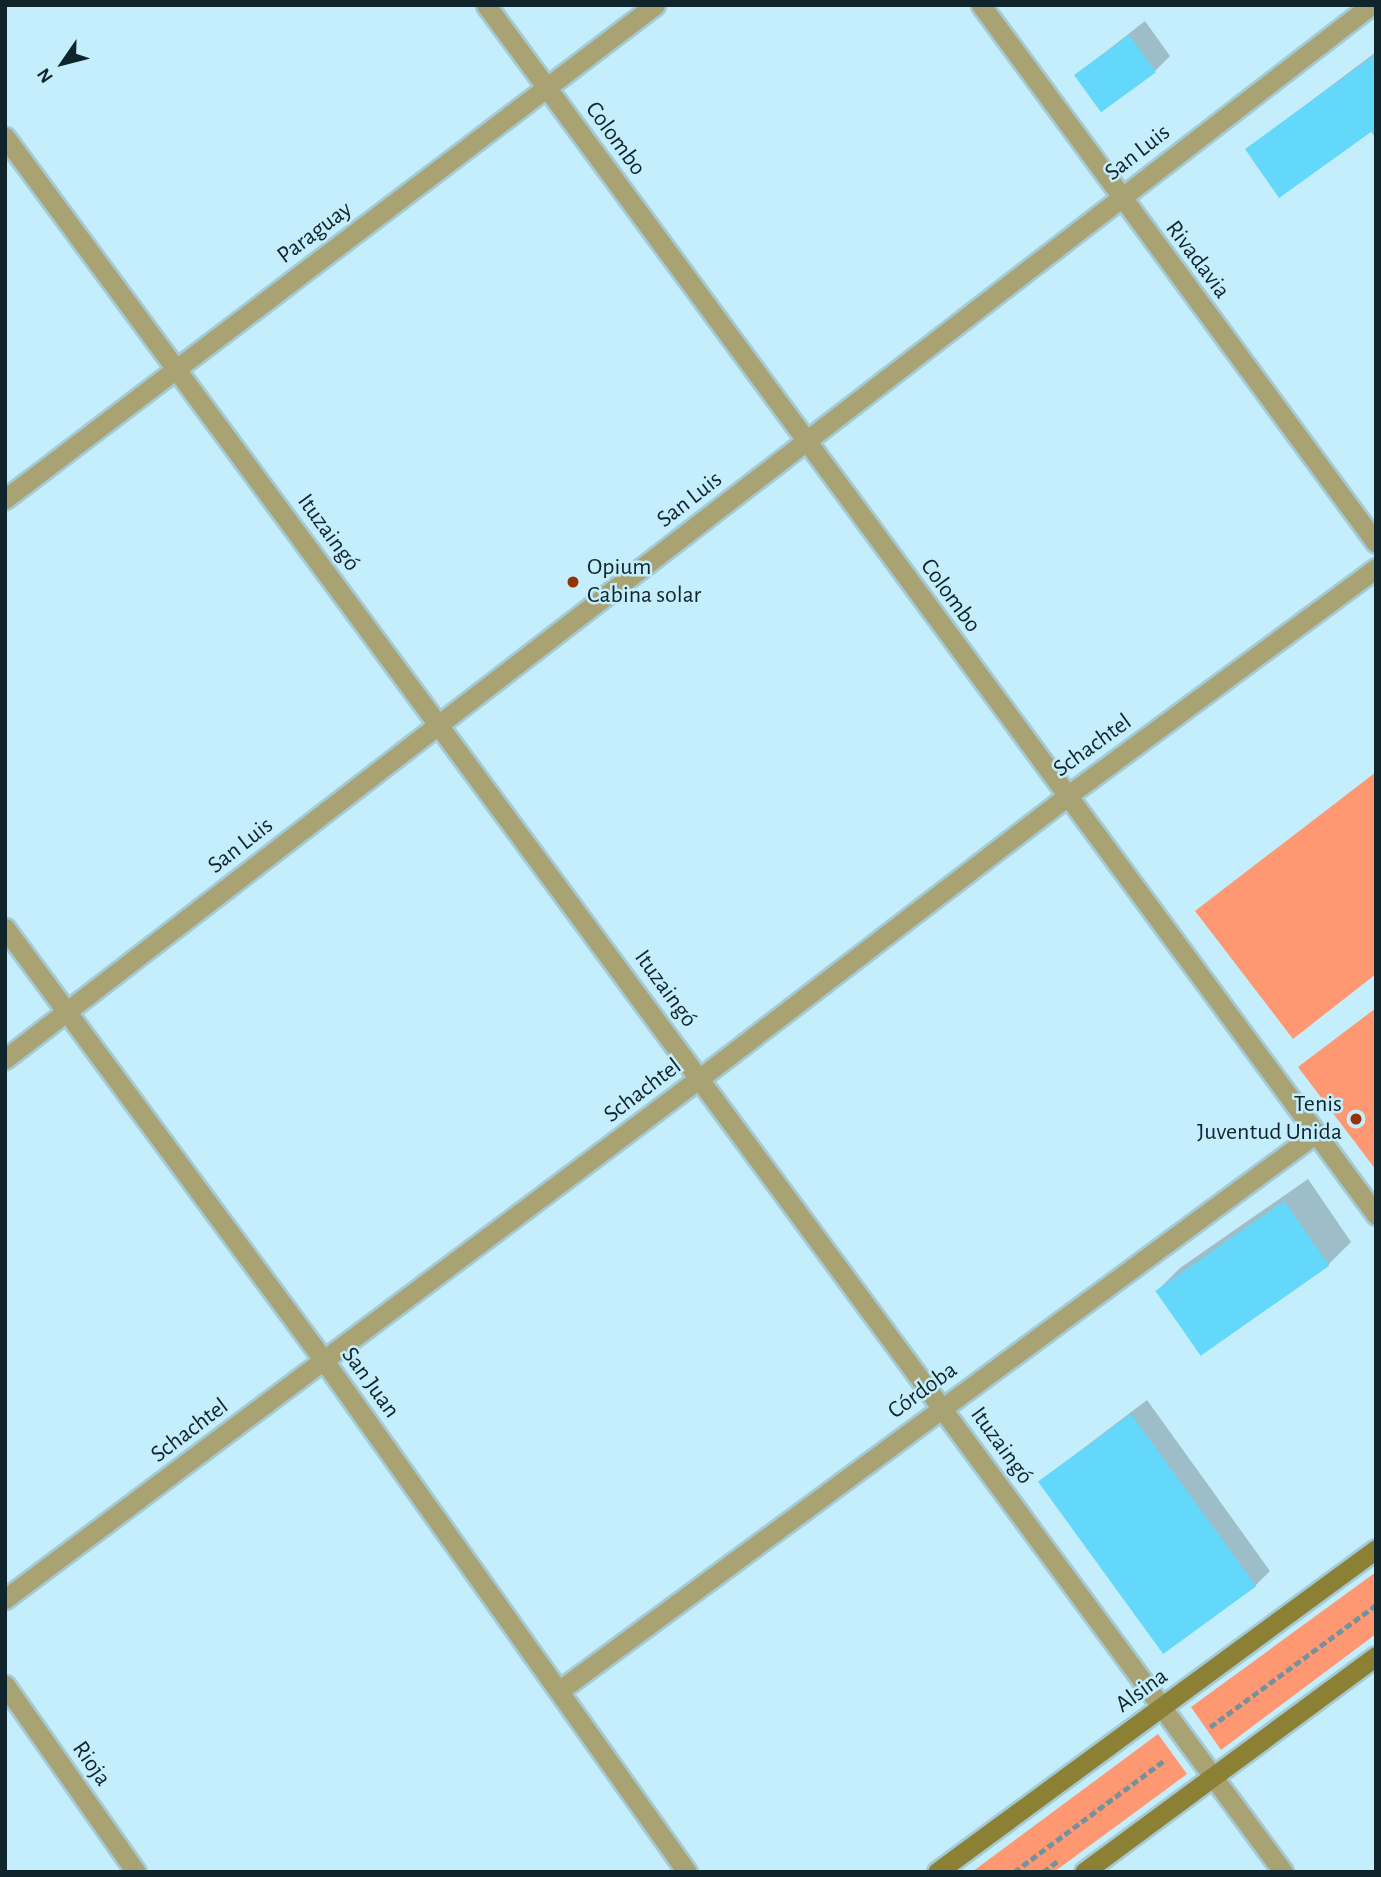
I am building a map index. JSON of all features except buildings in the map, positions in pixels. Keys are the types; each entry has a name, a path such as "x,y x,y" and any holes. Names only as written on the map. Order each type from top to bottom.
{"main road":[{"name":"Alsina","path":"937,1872 1376,1549"},
{"path":"1084,1872 1376,1656"}],"street":[{"name":"Colombo","path":"486,5 1376,1215"},
{"name":"Paraguay","path":"5,499 655,5"},
{"name":"Rivadavia","path":"981,5 1120,198 1376,543"},
{"name":"San Luis","path":"5,1059 1371,5"},
{"name":"Ituzaingó","path":"5,137 1283,1872"},
{"name":"Schachtel","path":"5,1599 700,1079 1067,796 1376,568"},
{"name":"San Juan","path":"5,928 325,1362 687,1872"},
{"name":"Córdoba","path":"560,1690 1315,1133"},
{"name":"Rioja","path":"5,1685 136,1872"}],"shaded area":[{"path":"1376,772 1376,974 1293,1039 1195,911"},
{"name":"Tenis Juventud Unida","path":"1376,1008 1376,1170 1298,1067"},
{"path":"1376,1572 1376,1634 1221,1750 1191,1707"},
{"path":"1158,1734 1187,1774 1054,1872 972,1872"}],"place":[{"name":"Opium Cabina solar","path":"573,582"},
{"name":"Tenis Juventud Unida","path":"1356,1119"}]}
